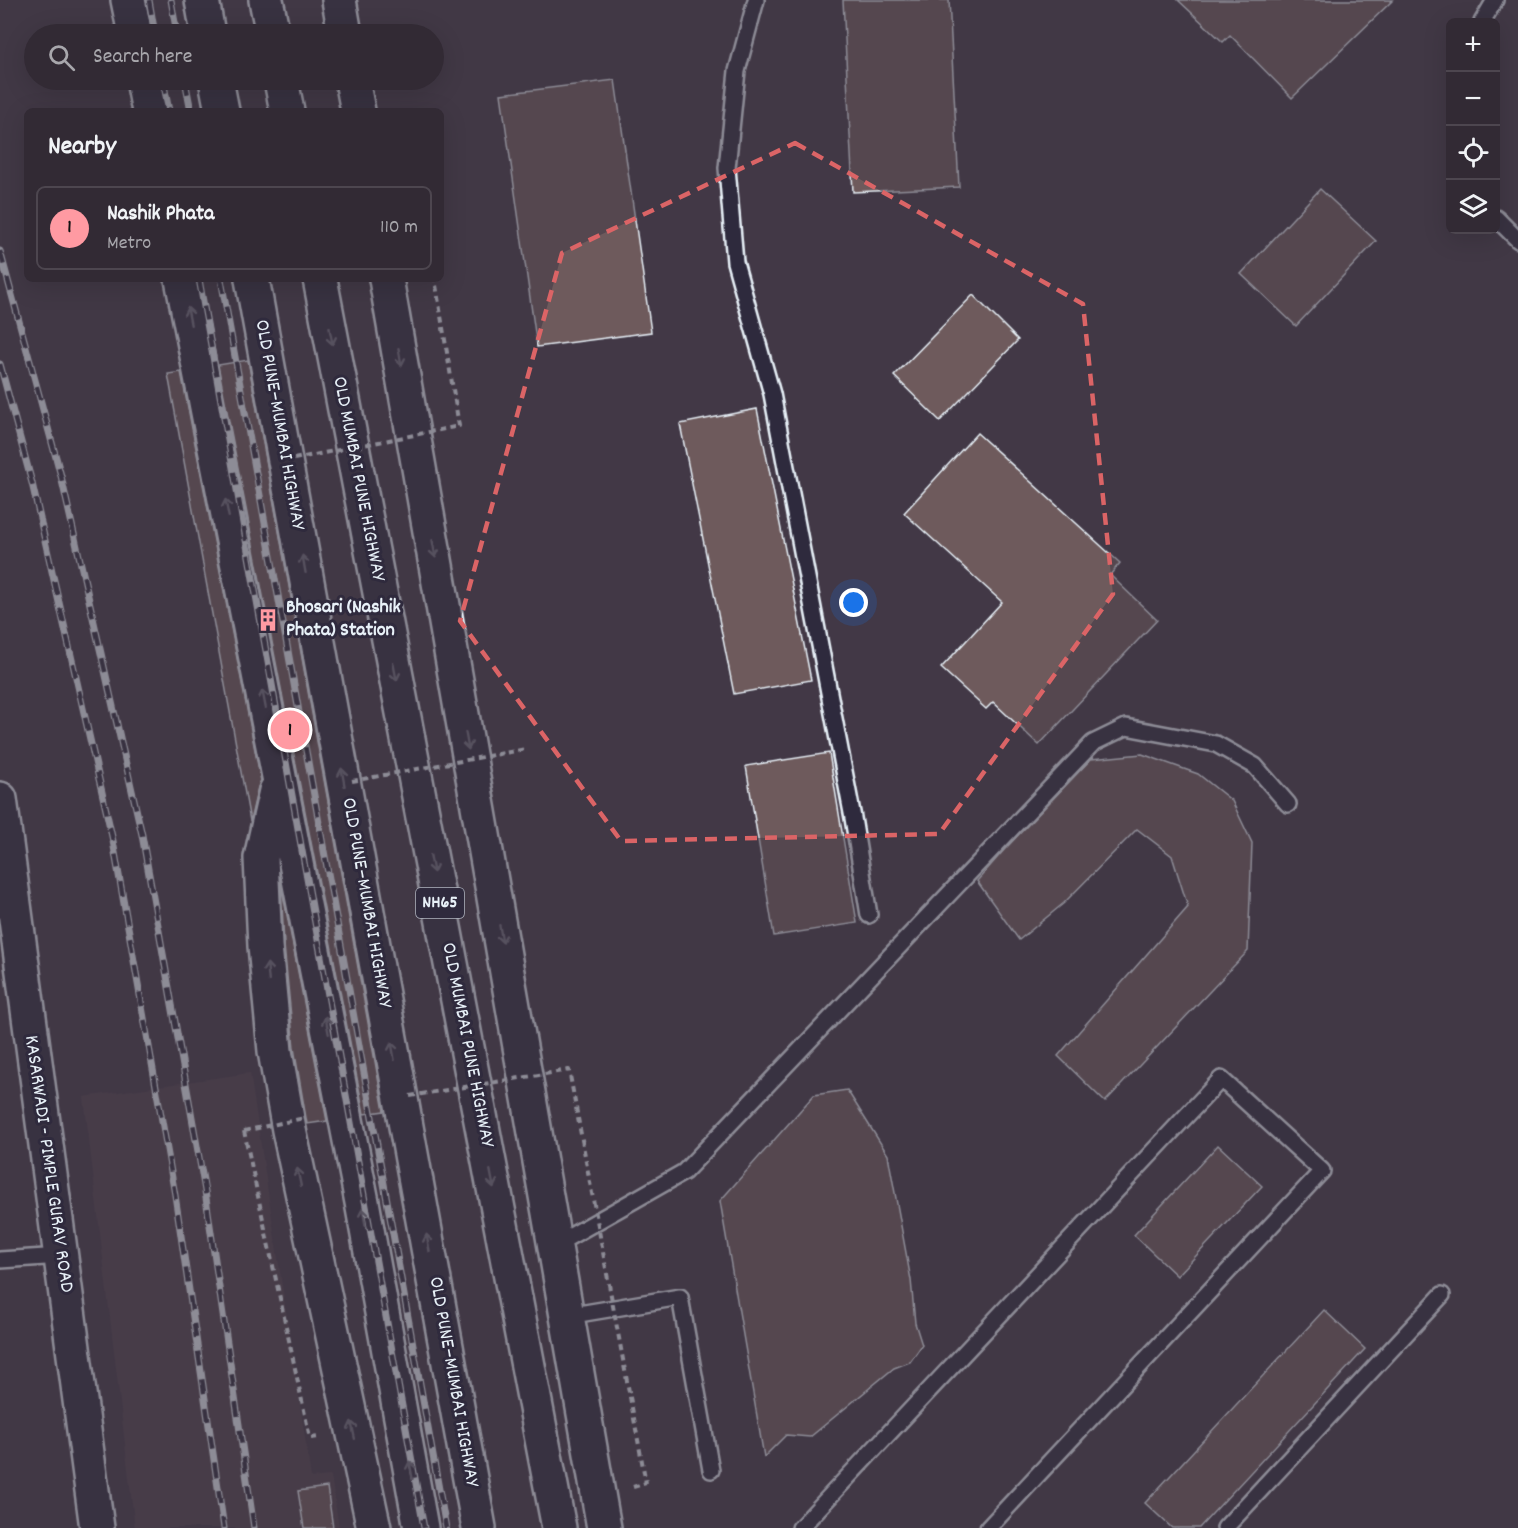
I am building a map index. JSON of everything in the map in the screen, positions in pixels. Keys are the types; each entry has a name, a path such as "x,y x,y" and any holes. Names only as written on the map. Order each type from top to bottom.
{"main road":[{"path":"128,0 133,24"},
{"path":"202,0 206,24"},
{"path":"266,0 271,24"},
{"path":"339,0 343,24"},
{"path":"145,90 148,108"},
{"path":"218,90 221,108"},
{"path":"283,90 286,108"},
{"path":"354,90 357,108"},
{"path":"183,282 362,1202 421,1528"},
{"name":"OLD PUNE–MUMBAI HIGHWAY","path":"253,282 479,1528"},
{"name":"OLD MUMBAI PUNE HIGHWAY","path":"321,282 560,1528"},
{"path":"387,282 604,1528"},
{"path":"279,777 261,858 265,946 275,1051 291,1142 374,1528"},
{"name":"KASARWADI - PIMPLE GURAV ROAD","path":"0,799 97,1528"}],"lane":[{"path":"756,0 737,71 727,168 735,262 772,394 853,818 869,915"},
{"path":"1484,18 1495,0"},
{"path":"1500,222 1518,240"},
{"path":"555,1245 684,1172 1092,743 1126,727 1216,744 1255,766 1288,804"},
{"path":"800,1528 1221,1078 1322,1172 988,1528"},
{"path":"0,1260 61,1256"},
{"path":"1225,1528 1442,1295"},
{"path":"567,1316 680,1297 711,1470"}],"path":[{"path":"294,459 459,426 435,282"},
{"path":"352,781 526,749"},
{"path":"410,1096 569,1070 646,1484"},
{"path":"304,1118 244,1131 310,1438"}],"highlighted area":[{"path":"795,143 1083,304 1113,594 939,834 621,841 460,621 562,253"}],"shaded area":[{"path":"250,1073 311,1478 331,1476 339,1528 135,1528 84,1097"}],"building":[{"path":"843,0 949,0 959,187 853,192"},
{"path":"1178,0 1393,0 1292,98 1230,35 1223,42"},
{"path":"615,80 651,332 537,347 501,94"},
{"path":"1320,189 1376,241 1296,326 1241,274"},
{"path":"973,295 1018,340 940,421 894,376"},
{"path":"248,360 384,1111 364,1114 218,365"},
{"path":"181,372 261,781 250,821 168,374"},
{"path":"757,409 811,680 734,694 680,424"},
{"path":"977,433 1120,563 1110,575 1157,620 1039,745 993,702 986,709 941,668 1002,602 904,513"},
{"path":"829,753 857,923 774,936 746,766"},
{"path":"1142,754 1198,774 1232,801 1252,843 1248,951 1105,1102 1058,1056 1188,907 1172,856 1137,829 1064,903 1019,940 977,881 1091,759"},
{"path":"281,884 327,1121 307,1124 294,1048 284,945"},
{"path":"847,1090 888,1155 911,1280 915,1323 922,1345 910,1362 894,1368 810,1437 786,1435 764,1457 720,1201 814,1095"},
{"path":"1218,1145 1262,1186 1177,1276 1134,1235"},
{"path":"1324,1310 1365,1349 1199,1528 1172,1528 1145,1503"},
{"path":"327,1487 333,1528 304,1528 298,1491"}],"railway":[{"path":"149,0 153,24"},
{"path":"171,0 175,24"},
{"path":"165,90 168,108"},
{"path":"187,90 190,108"},
{"path":"0,251 61,476 142,835 205,1191 254,1528"},
{"path":"200,282 424,1528"},
{"path":"222,282 446,1528"},
{"path":"0,364 32,483 113,841 175,1195 224,1528"}],"place":[{"name":"Bhosari (Nashik Phata) Station","path":"268,620"},
{"name":"Nashik Phata","path":"290,730"}]}
